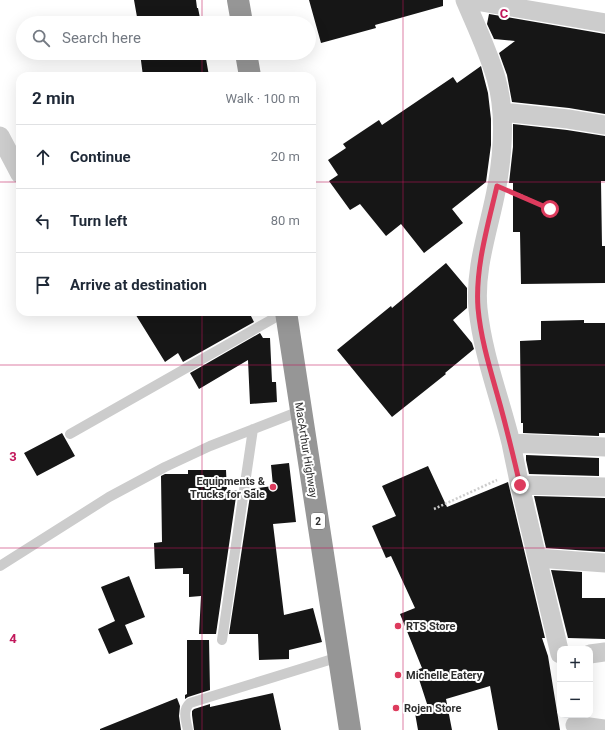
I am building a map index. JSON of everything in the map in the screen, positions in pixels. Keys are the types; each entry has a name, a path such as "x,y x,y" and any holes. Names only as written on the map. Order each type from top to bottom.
{"highway":[{"path":"238,0 241,16"},
{"path":"247,60 249,72"},
{"name":"MacArthur Highway","path":"286,316 350,730"}],"street":[{"path":"465,0 486,47 497,80 502,112 502,141 497,186 478,279 478,308 484,348 511,443 558,646"},
{"path":"470,0 605,23"},
{"path":"502,112 568,119 605,125"},
{"path":"0,136 16,166"},
{"path":"511,443 605,446"},
{"path":"518,478 605,487"},
{"path":"537,558 605,563"},
{"path":"593,654 605,652"},
{"path":"574,724 605,729"}],"lane":[{"path":"70,434 278,316"},
{"path":"0,566 109,497 165,467 210,446 300,411"},
{"path":"222,640 253,429"},
{"path":"188,730 185,711 186,706 190,703 339,657"}],"path":[{"path":"497,186 550,209"},
{"path":"434,509 518,478"}],"building":[{"path":"134,0 196,0 200,16 137,16"},
{"path":"309,0 443,0 443,6 375,25 376,28 321,43 316,25 316,16 313,16"},
{"path":"489,14 605,34 605,114 569,108 512,102 507,75 499,53 515,41 494,39 487,24"},
{"path":"141,60 206,60 208,72 142,72"},
{"path":"481,66 488,93 491,119 491,145 486,182 452,209 463,223 424,253 401,224 386,236 360,204 350,210 329,181 338,175 328,160 346,148 343,144 379,120 382,125 453,77 457,83"},
{"path":"513,124 605,136 605,181 601,181 602,246 605,246 605,283 521,284 520,232 513,232 513,183 509,183 513,147"},
{"path":"446,263 467,288 467,308 453,320 472,343 474,349 445,373 446,374 392,417 337,350 391,306 392,308"},
{"path":"136,316 251,316 254,322 183,362 178,353 165,362"},
{"path":"584,320 584,323 605,323 605,433 599,433 599,436 523,433 523,423 521,423 520,341 541,340 541,321"},
{"path":"260,333 263,338 270,338 272,382 276,382 277,402 250,404 248,360 199,389 190,373"},
{"path":"62,433 75,456 37,476 24,453"},
{"path":"526,455 599,458 599,476 529,474"},
{"path":"289,463 296,522 273,524 284,615 313,608 322,642 289,650 289,659 259,660 258,634 229,634 251,489 273,486 271,465"},
{"path":"428,466 447,507 508,482 545,638 542,638 548,656 560,730 498,730 490,686 446,699 452,730 418,730 415,713 429,710 416,670 422,668 400,614 415,608 391,556 386,558 372,526 396,516 382,486"},
{"path":"188,470 226,470 227,491 237,490 216,634 199,634 201,596 189,597 189,574 183,574 183,568 155,569 154,543 162,542 161,476 165,474 188,474"},
{"path":"534,496 605,498 605,552 546,548"},
{"path":"551,570 582,572 582,598 605,598 605,639 568,638"},
{"path":"129,576 145,617 125,625 133,644 109,654 98,629 115,621 101,587"},
{"path":"187,640 209,640 210,690 185,699 185,695 187,694"},
{"path":"273,693 281,730 194,730 192,711 194,709 210,704 210,707"},
{"path":"177,698 180,706 179,716 181,730 100,730 100,729"}],"place":[{"name":"Equipments & Trucks for Sale","path":"273,487"},
{"name":"RTS Store","path":"398,626"},
{"name":"Michelle Eatery","path":"398,675"},
{"name":"Rojen Store","path":"396,708"}],"route":[{"path":"520,485 511,443 484,348 478,308 478,279 483,247 497,186 550,209"}]}
